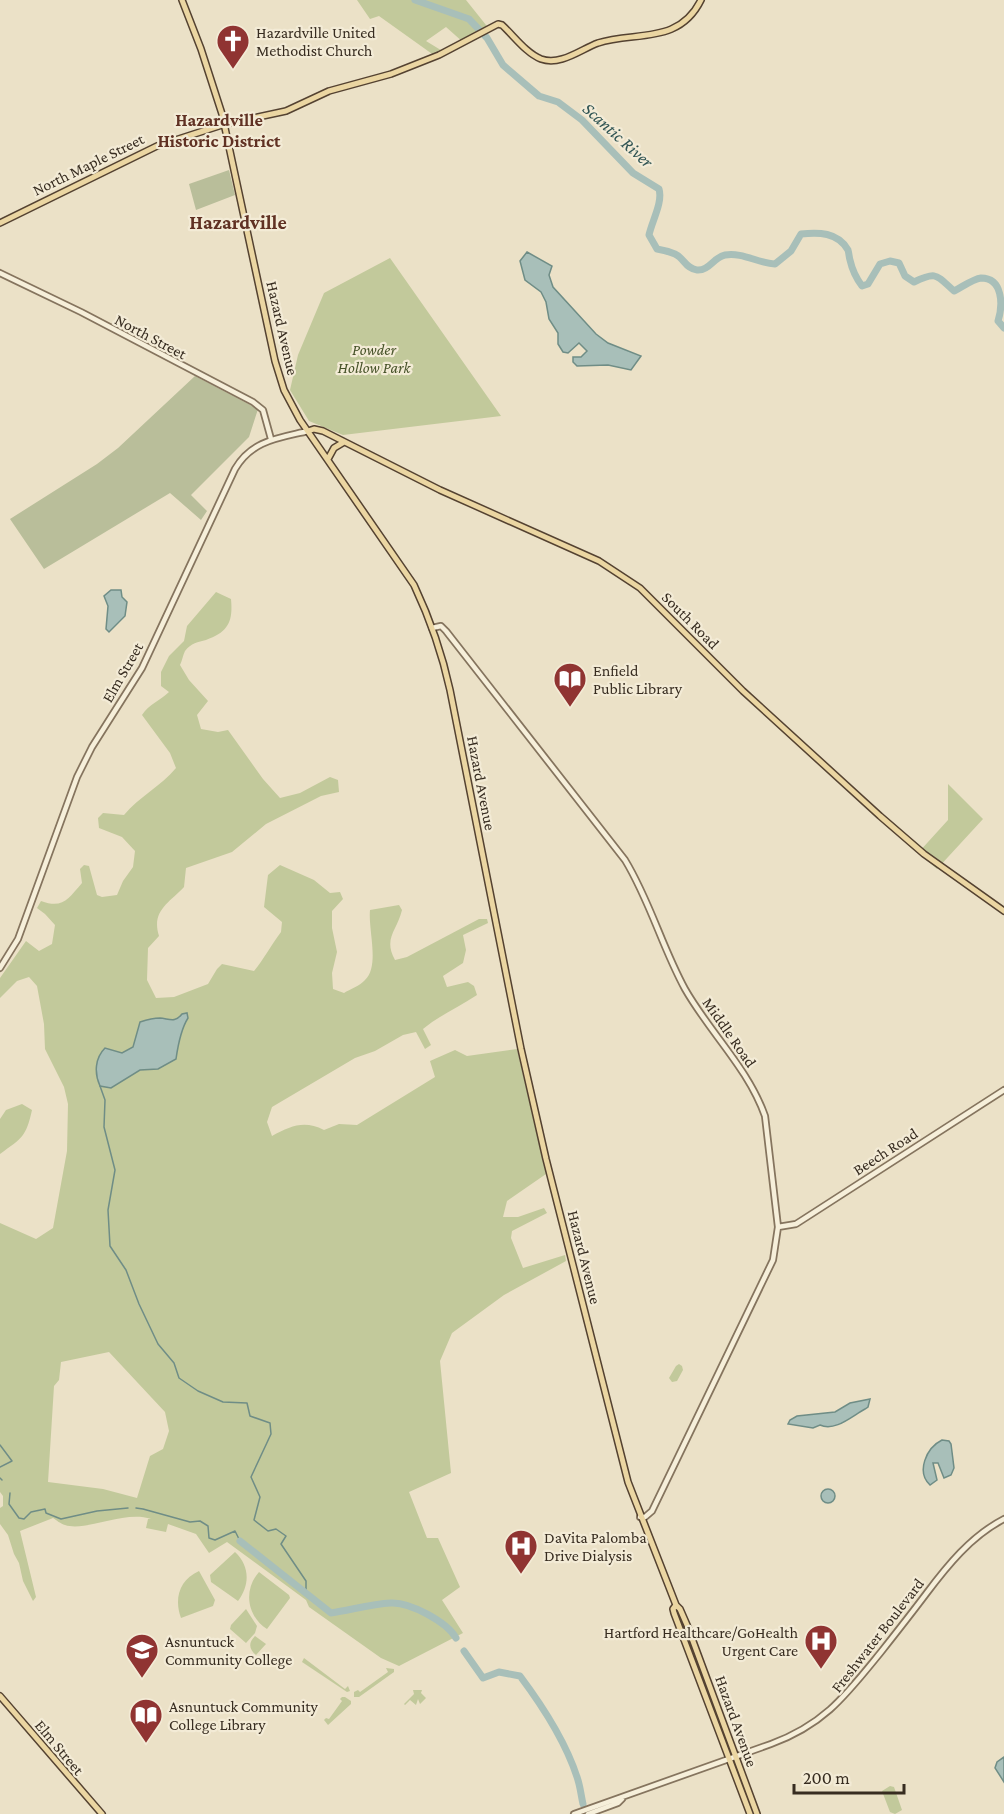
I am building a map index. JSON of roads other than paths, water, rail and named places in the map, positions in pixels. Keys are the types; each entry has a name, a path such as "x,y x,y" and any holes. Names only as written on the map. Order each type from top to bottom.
{"main road":[{"name":"Hazard Avenue","path":"182,0 201,49 225,124 279,377 289,401 308,431 414,585 432,628 451,694 538,1125 625,1472 640,1517 700,1661 750,1814"},
{"name":"North Maple Street","path":"0,223 155,147 225,124 286,111 329,91 391,74 430,58 498,24 542,59 562,59 599,43 652,36 666,31 692,15 701,0"},
{"name":"South Road","path":"308,431 314,429 323,431 440,490 599,561 640,588 748,696 880,816 924,854 1004,911"},
{"path":"328,459 334,448 344,442"},
{"name":"Hazard Avenue","path":"676,1605 673,1609 674,1613 757,1814"},
{"path":"689,1650 700,1661"},
{"name":"Elm Street","path":"0,1696 102,1814"}],"street":[{"name":"North Street","path":"0,273 81,312 253,402 263,410 271,439"},
{"name":"Elm Street","path":"0,968 18,939 68,799 86,759 142,668 235,468 250,450 271,439 308,431"},
{"name":"Middle Road","path":"432,628 441,626 446,631 617,850 633,874 685,988 742,1069 760,1101 765,1116 778,1227 773,1260 652,1507 640,1517"},
{"name":"Beech Road","path":"778,1227 796,1224 1004,1090"},
{"name":"Freshwater Boulevard","path":"574,1814 793,1735 833,1708 858,1682 956,1557 981,1534 1004,1519"},
{"name":"Freshwater Boulevard","path":"588,1814 618,1803 622,1798"}],"water":[{"path":"527,252 552,266 549,275 553,287 596,334 608,343 641,356 631,370 608,365 577,366 573,362 573,357 581,357 587,351 579,343 568,353 563,352 558,344 558,333 549,319 546,302 541,292 525,280 520,261"},
{"path":"111,590 121,590 122,597 127,602 125,616 109,632 106,629 108,606 104,596"},
{"path":"187,1013 188,1018 182,1032 176,1059 158,1069 140,1070 111,1088 100,1086 97,1066 99,1056 105,1048 122,1053 133,1047 140,1022 157,1018 170,1020"},
{"path":"870,1399 868,1407 837,1425 826,1427 820,1425 813,1428 788,1424 797,1416 835,1412 850,1403"},
{"path":"942,1440 949,1441 951,1444 954,1468 951,1475 944,1478 938,1463 933,1463 937,1480 930,1485 926,1480 923,1467 927,1454"},
{"path":"828,1489 833,1491 835,1496 833,1501 828,1503 823,1501 821,1496 823,1491"},
{"path":"1004,1757 1004,1782 995,1768 997,1762"}],"waterway":[{"name":"Scantic River","path":"415,0 469,19 487,38 503,65 539,96 558,102 582,120 633,173 659,189 658,206 649,235 657,249 675,254 690,268 701,270 721,256 731,254 775,264 791,251 801,234 827,234 844,244 848,250 853,270 862,286 868,284 880,264 890,261 899,263 905,276 914,282 936,276 954,291 981,278 994,282 1001,300 998,321 1004,328"},
{"path":"100,1086 105,1100 104,1127 115,1170 108,1210 110,1246 126,1270 158,1344 174,1363 179,1378 198,1391 223,1402 247,1403 250,1416 270,1423 271,1434 251,1477 260,1497 254,1520 268,1531 276,1529 286,1536 281,1544 306,1581 306,1594"},
{"path":"0,1445 12,1461 0,1467"},
{"path":"10,1493 9,1504 19,1518 24,1519 31,1512 45,1509 46,1513 61,1519 97,1511 128,1508"},
{"path":"136,1508 190,1522 200,1521 208,1526 209,1538 215,1540 235,1531 240,1541"},
{"path":"240,1541 331,1613 391,1603 399,1604 427,1614 445,1626 456,1638"},
{"path":"464,1651 483,1678 499,1672 520,1676 560,1737 578,1780 583,1804"}],"place":[{"name":"Hazardville United Methodist Church","path":"233,70"},
{"name":"Enfield Public Library","path":"570,708"},
{"name":"DaVita Palomba Drive Dialysis","path":"521,1575"},
{"name":"Hartford Healthcare/GoHealth Urgent Care","path":"821,1670"},
{"name":"Asnuntuck Community College","path":"142,1679"},
{"name":"Asnuntuck Community College Library","path":"146,1744"}],"district":[{"name":"Hazardville Historic District","path":"219,130"},
{"name":"Hazardville","path":"238,222"}],"park label":[{"name":"Powder Hollow Park","path":"374,358"}]}
